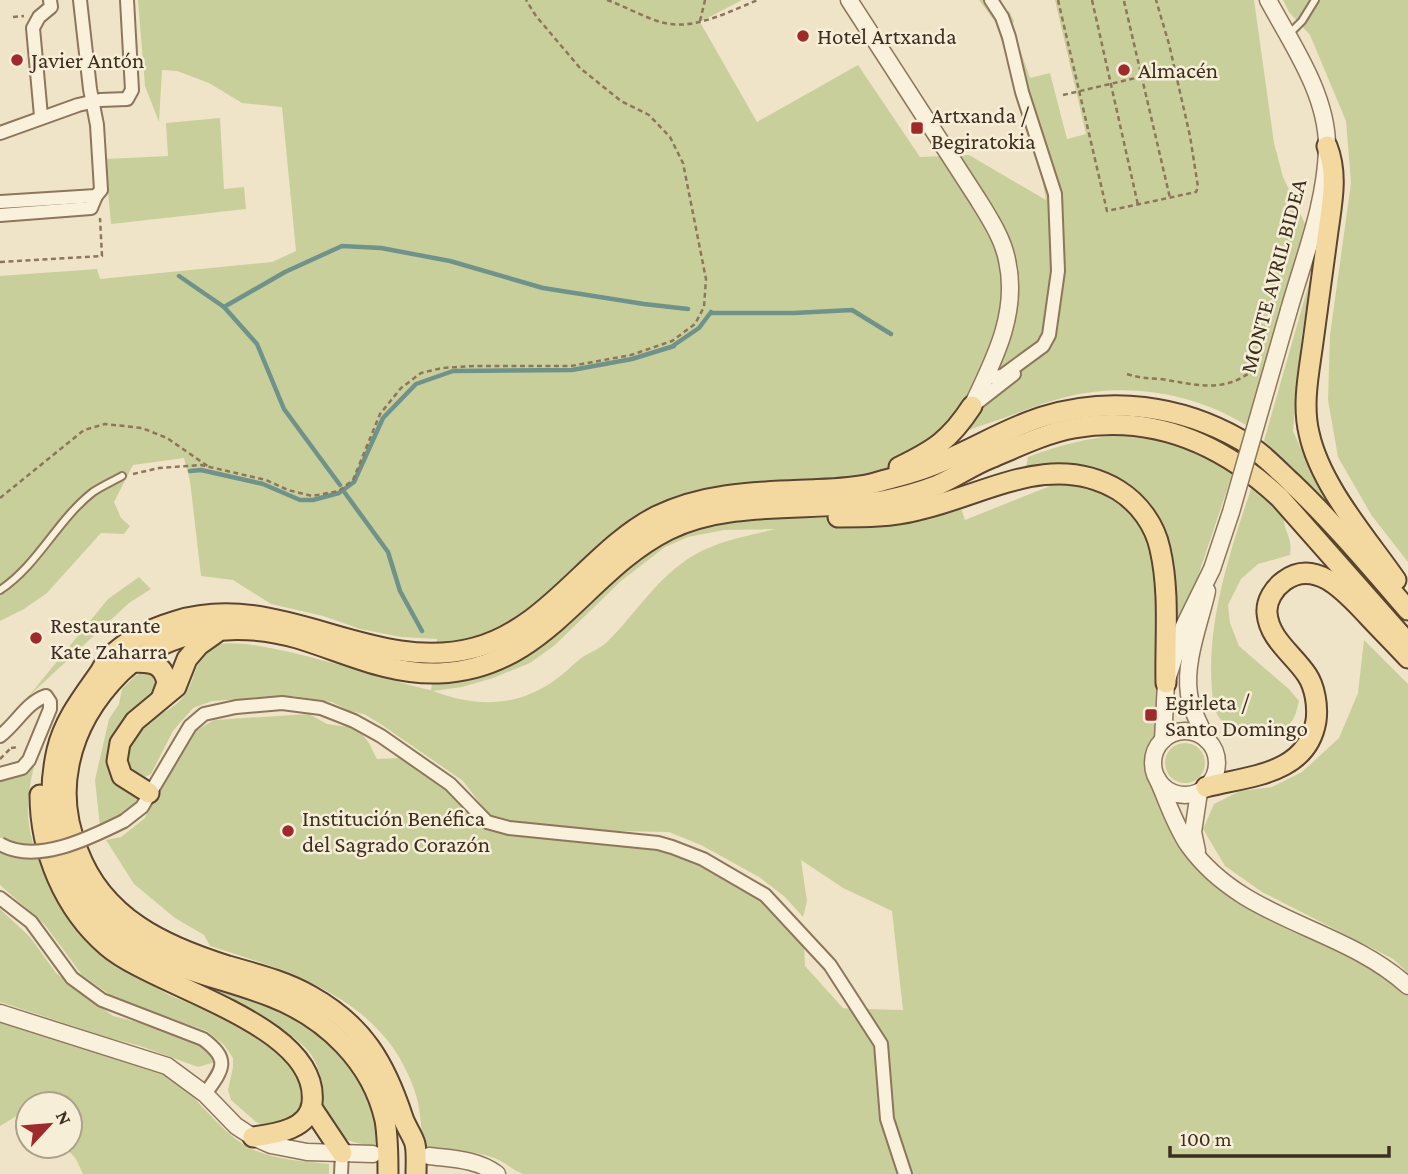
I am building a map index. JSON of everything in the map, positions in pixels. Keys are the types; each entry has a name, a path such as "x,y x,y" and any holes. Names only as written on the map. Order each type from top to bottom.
{"main road":[{"path":"1327,146 1333,163 1333,192 1311,359 1306,411 1309,434 1319,464 1335,493 1408,598"},
{"path":"253,1137 290,1129 299,1124 312,1108 313,1098 308,1074 298,1057 272,1035 240,1015 107,947 75,909 60,884 50,861 41,823 42,772 54,727 69,701 94,665 108,659 153,629 195,615 238,612 281,619 360,643 401,652 425,654 474,649 499,640 534,618 625,535 673,508 700,499 731,494 863,486 924,469 1028,422 1087,406 1123,405 1169,411 1209,424 1244,441 1265,457 1325,515 1408,610"},
{"path":"830,489 894,469 920,457 943,443 959,426 972,406"},
{"path":"403,1173 405,1126 393,1087 374,1051 348,1022 331,1008 295,988 165,943 121,915 93,882 82,862 71,834 66,783 80,728 90,708 132,662 167,642 220,630 250,630 292,636 382,666 414,672 456,671 490,663 517,650 566,615 629,556 670,530 716,515 849,505 908,496 940,484 985,460 1071,428 1103,425 1167,431 1222,452 1259,478 1280,498 1408,643"},
{"path":"814,508 834,517 893,515 919,510 1010,481 1044,474 1078,474 1109,485 1127,496 1142,512 1160,546 1165,572 1166,683"},
{"path":"1202,789 1268,773 1283,766 1297,758 1314,733 1317,712 1314,691 1308,676 1275,636 1267,613 1271,596 1285,579 1311,573 1335,584 1408,658"},
{"path":"149,793 122,776 118,752 123,736 135,721 176,687 187,659 199,645 220,630"},
{"path":"108,659 69,718 58,744 51,788 58,839 82,892 112,927 150,953 277,999 319,1023 336,1037 351,1052 366,1074 381,1105 388,1140 403,1173"},
{"path":"132,662 158,664 187,659"},
{"path":"158,664 167,683 161,700"},
{"path":"312,1108 342,1153"}],"street":[{"path":"41,116 33,28 39,17 51,7 50,0"},
{"path":"0,215 91,208 102,185 97,125 80,0"},
{"path":"0,133 41,116 92,102 127,99 131,93 127,0"},
{"path":"849,0 979,201 1007,258 1011,285 1008,321 972,406"},
{"path":"985,378 1002,376 1044,346 1053,316 1058,271 1055,194 1022,92 1009,37 1002,17 991,0"},
{"name":"MONTE AVRIL BIDEA","path":"1207,740 1192,707 1188,686 1191,658 1212,569 1231,512 1323,186 1327,146 1316,96 1268,0"},
{"path":"0,202 97,195"},
{"path":"972,406 998,388 1023,367 1028,359"},
{"name":"MONTE AVRIL BIDEA","path":"1163,740 1166,683 1184,626 1212,569"},
{"path":"0,736 39,698 46,696 50,709 29,760 22,768 0,774"},
{"path":"0,844 19,852 38,852 82,840 124,821 142,807 190,726 204,714 236,707 282,703 321,708 354,721 381,736 450,785 487,822 509,828 658,843 704,859 765,895 830,965 881,1044 887,1119 905,1174"},
{"path":"1157,778 1161,785 1183,795 1202,789 1212,780 1216,764 1212,747 1207,740 1185,731 1169,735 1154,754 1153,762 1157,778 1180,831 1201,860 1244,898 1335,939 1388,968 1408,986"},
{"path":"1201,860 1193,832 1202,789"},
{"path":"0,898 31,922 72,978 103,1000 203,1038 217,1049 222,1062 220,1074 205,1094"},
{"path":"0,1013 167,1066 205,1094 236,1126 253,1137 291,1150 373,1154"},
{"path":"341,1174 342,1153"},
{"path":"429,1156 463,1159 486,1166 497,1174"}],"lane":[{"path":"1287,35 1302,22 1315,0"},
{"path":"0,590 16,580 67,518 93,492 122,476"}],"path":[{"path":"122,476 159,468 201,465 266,480 288,490 312,496 339,491 354,480 380,414 401,388 421,373 442,368 474,366 571,366 631,355 671,341 695,324 705,307 706,279 683,163 670,137 649,115 621,101 580,68 536,16 526,0"},
{"path":"607,0 658,22 675,25 713,19 758,0"},
{"path":"700,21 705,0"},
{"path":"1058,0 1107,211 1196,192 1198,187 1174,69 1156,0"},
{"path":"1092,0 1138,205"},
{"path":"1124,1 1170,198"},
{"path":"13,17 29,15"},
{"path":"1063,96 1174,69"},
{"path":"0,262 102,256 97,195"},
{"path":"1126,374 1186,384 1223,386 1239,381 1252,371"},
{"path":"0,498 84,430 105,424 142,428 167,438 209,467"},
{"path":"0,744 11,748 18,747"},
{"path":"0,759 11,748"}],"green space":[{"path":"138,0 742,0 700,22 757,122 858,65 920,157 969,155 1046,200 1038,156 996,23 979,0 999,0 1006,11 1009,11 1030,78 1050,73 1067,139 1086,134 1055,0 1254,0 1274,143 1283,177 1308,230 1246,425 1206,405 1184,399 1115,390 1054,400 939,443 965,520 1050,486 1073,482 1095,486 1131,506 1155,552 1158,615 1156,734 1150,748 1149,761 1154,789 1206,874 1374,966 1408,994 1408,1174 910,1174 891,1116 886,1046 883,1035 866,1009 903,1010 892,911 843,888 801,860 807,901 803,917 785,897 759,877 701,845 669,832 563,830 505,821 489,815 463,781 379,723 332,702 294,696 212,701 193,708 173,731 151,774 141,779 127,773 123,756 134,734 183,697 201,658 212,647 228,643 253,645 317,659 431,690 437,639 401,637 360,629 323,616 271,604 233,580 201,576 190,481 184,458 133,465 114,502 121,518 130,526 124,534 101,533 47,593 0,621 0,276 97,269 100,279 272,262 296,251 282,107 242,103 209,83 177,71 162,70 159,122 145,86","holes":["775,529 695,554 663,579 607,642 580,659 558,678 526,696 480,702 433,691 462,687 530,663 555,645 621,581 665,547 688,537 724,530"]},
{"path":"1283,0 1408,0 1408,562 1372,516 1338,457 1328,400 1330,335 1351,183 1346,121 1310,35 1289,12"},
{"path":"220,118 224,189 244,187 246,209 111,224 105,159 168,156 166,123"},
{"path":"1313,269 1302,334 1293,431 1315,480 1340,520 1264,441"},
{"path":"1121,435 1159,436 1234,469 1196,582 1172,635 1175,566 1169,544 1155,521 1116,481 1099,471 1068,464 1026,467 1028,457 1085,440"},
{"path":"1252,486 1284,515 1290,555 1258,564 1241,579 1228,605 1230,623 1239,646 1299,701 1292,721 1271,734 1258,736 1246,735 1224,723 1213,701 1211,674 1220,592"},
{"path":"139,577 151,589 129,603 28,697 108,599"},
{"path":"1364,640 1408,684 1408,973 1393,959 1262,892 1225,866 1203,829 1214,804 1240,791 1272,787 1302,772 1339,738 1358,693"},
{"path":"147,670 157,675 161,685 110,752 137,800 131,811 100,827 95,780 109,719 119,704 122,689 135,676"},
{"path":"309,714 327,724 357,728 377,759 398,758 410,763 450,792 480,825 491,831 661,851 715,872 770,902 804,943 805,966 843,1008 853,1009 876,1045 881,1117 898,1174 523,1174 486,1155 423,1147 414,1089 400,1058 381,1032 357,1011 302,979 210,946 204,935 175,918 134,884 106,840 121,837 145,818 151,803 194,732 214,720"},
{"path":"1185,743 1199,749 1205,763 1199,777 1185,783 1171,777 1165,763 1171,749"},
{"path":"38,750 28,808 33,843 26,848 7,843 0,837 0,779 29,770"},
{"path":"0,851 25,858 44,858 80,930 104,956 169,995 240,1024 296,1064 305,1091 298,1117 268,1127 256,1122 231,1100 228,1090 233,1058 224,1045 207,1031 116,999 82,975 45,925 0,885"},
{"path":"0,909 30,937 56,973 113,1016 198,1044 206,1048 215,1062 198,1067 0,1002"},
{"path":"165,970 266,1004 314,1027 353,1064 375,1114 378,1133 375,1146 351,1141 336,1133 328,1123 317,1067 309,1052 297,1040 242,1006"},
{"path":"0,1023 165,1071 242,1144 272,1156 329,1164 329,1174 83,1174 76,1160 84,1160 84,1090 14,1090 14,1117 0,1126"}],"waterway":[{"path":"224,307 285,272 342,246 381,248 450,261 543,288 688,309"},
{"path":"179,276 224,307 257,344 284,409 340,485"},
{"path":"711,313 852,310 891,334"},
{"path":"674,345 699,328 711,312"},
{"path":"190,471 201,470 263,484 300,500 313,500 339,493 354,482 383,418 416,384 453,371 572,370 632,359 674,346"},
{"path":"345,493 388,552 400,591 422,631"}],"place":[{"name":"Hotel Artxanda","path":"803,36"},
{"name":"Javier Antón","path":"17,60"},
{"name":"Almacén","path":"1124,70"},
{"name":"Artxanda / Begiratokia","path":"917,128"},
{"name":"Restaurante Kate Zaharra","path":"36,638"},
{"name":"Egirleta / Santo Domingo","path":"1151,715"},
{"name":"Institución Benéfica del Sagrado Corazón","path":"288,831"}]}
